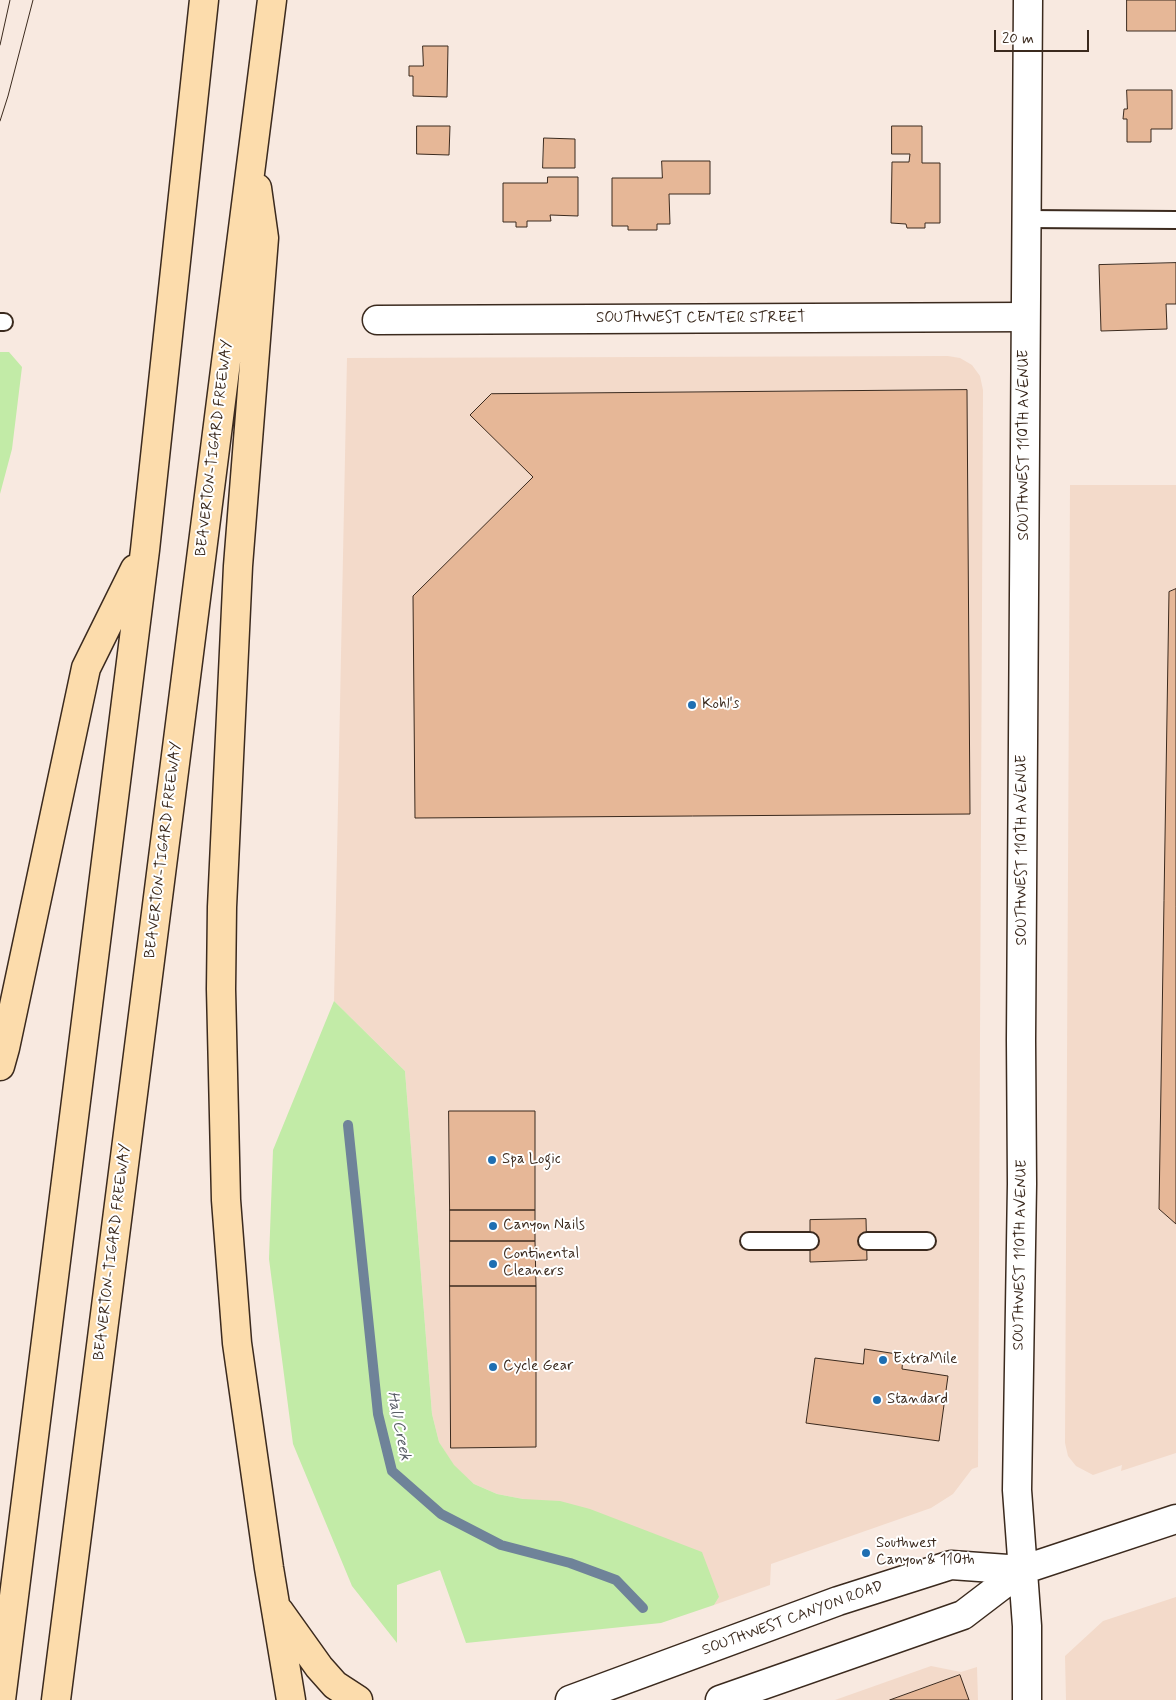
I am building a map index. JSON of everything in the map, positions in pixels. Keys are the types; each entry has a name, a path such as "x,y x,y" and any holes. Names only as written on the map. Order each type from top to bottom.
{"highway":[{"path":"1,1700 145,550 204,0"},
{"name":"BEAVERTON-TIGARD FREEWAY","path":"56,1700 272,0"},
{"path":"252,153 264,238 238,566 222,907 221,998 226,1200 237,1343 291,1700"},
{"path":"0,1066 40,889 86,668 145,550"},
{"path":"276,1607 335,1685 358,1700"}],"street":[{"name":"SOUTHWEST 110TH AVENUE","path":"1027,1700 1026,1626 1017,1490 1022,1184 1021,1031 1028,0"},
{"name":"SOUTHWEST CENTER STREET","path":"376,320 1025,317"},
{"name":"SOUTHWEST CANYON ROAD","path":"720,1700 963,1615 1022,1570 1176,1519"},
{"name":"SOUTHWEST CANYON ROAD","path":"570,1700 838,1601 951,1565 1022,1570"}],"lane":[{"path":"1026,219 1176,220"},
{"path":"749,1241 810,1241"},
{"path":"867,1241 926,1241"}],"shaded area":[{"path":"948,356 960,358 972,365 980,376 983,390 978,1467 972,1469 953,1494 931,1508 771,1564 770,1585 714,1605 719,1597 523,1499 497,1494 474,1484 453,1465 439,1442 432,1414 405,1071 334,1001 347,358"},
{"path":"1070,485 1176,485 1176,1453 1121,1471 1122,1465 1093,1475 1076,1466 1068,1456 1065,1443"},
{"path":"1176,1597 1176,1700 1066,1700 1065,1656 1103,1621"},
{"path":"931,1666 961,1672 977,1667 978,1700 835,1700"}],"green space":[{"path":"0,352 9,352 22,367 12,449 0,494"},
{"path":"334,1001 405,1071 432,1414 439,1442 454,1465 474,1484 497,1494 523,1499 560,1501 590,1509 702,1552 719,1597 714,1605 661,1623 466,1643 440,1570 397,1585 397,1643 352,1586 293,1444 269,1259 273,1150"}],"building":[{"path":"1127,0 1176,0 1176,31 1127,31"},
{"path":"423,46 448,46 447,97 413,96 413,76 409,76 409,66 423,66"},
{"path":"1127,90 1172,90 1172,129 1151,129 1151,142 1127,142 1127,119 1123,119 1124,109 1127,109"},
{"path":"417,126 450,126 449,155 417,154"},
{"path":"892,126 922,126 922,163 940,163 940,223 925,223 925,228 907,228 906,224 891,223 892,162 909,162 910,154 892,154"},
{"path":"544,138 575,139 575,168 543,168"},
{"path":"662,161 710,161 710,194 669,194 670,224 657,224 657,230 628,230 628,226 612,226 612,178 662,178"},
{"path":"548,177 578,177 578,216 550,215 551,221 527,221 527,227 516,227 516,222 503,222 503,183 547,183"},
{"path":"1176,263 1176,304 1166,304 1167,329 1101,331 1099,265"},
{"name":"Kohl's","path":"967,390 970,814 415,818 413,596 533,477 470,415 491,394"},
{"path":"1176,589 1176,1224 1159,1209 1169,592"},
{"name":"Spa Logic","path":"449,1111 535,1111 535,1210 450,1210"},
{"name":"Canyon Nails","path":"450,1210 535,1210 535,1241 450,1241"},
{"path":"866,1219 867,1260 810,1262 810,1220"},
{"name":"Continental Cleaners","path":"450,1241 535,1241 536,1286 450,1286"},
{"name":"Cycle Gear","path":"450,1286 536,1286 536,1447 451,1448"},
{"name":"Standard","path":"865,1349 903,1355 902,1369 948,1376 939,1441 806,1423 815,1358 863,1364"},
{"path":"960,1675 969,1700 890,1700"}],"waterway":[{"name":"Hall Creek","path":"348,1125 378,1414 392,1471 441,1514 501,1545 570,1563 616,1580 643,1608"}],"tram line":[{"path":"0,45 10,0"},
{"path":"0,121 33,0"}],"place":[{"name":"Kohl's","path":"692,705"},
{"name":"Spa Logic","path":"492,1160"},
{"name":"Canyon Nails","path":"493,1226"},
{"name":"Continental Cleaners","path":"493,1264"},
{"name":"ExtraMile","path":"883,1360"},
{"name":"Cycle Gear","path":"493,1367"},
{"name":"Standard","path":"877,1400"},
{"name":"Southwest Canyon & 110th","path":"866,1553"}]}
